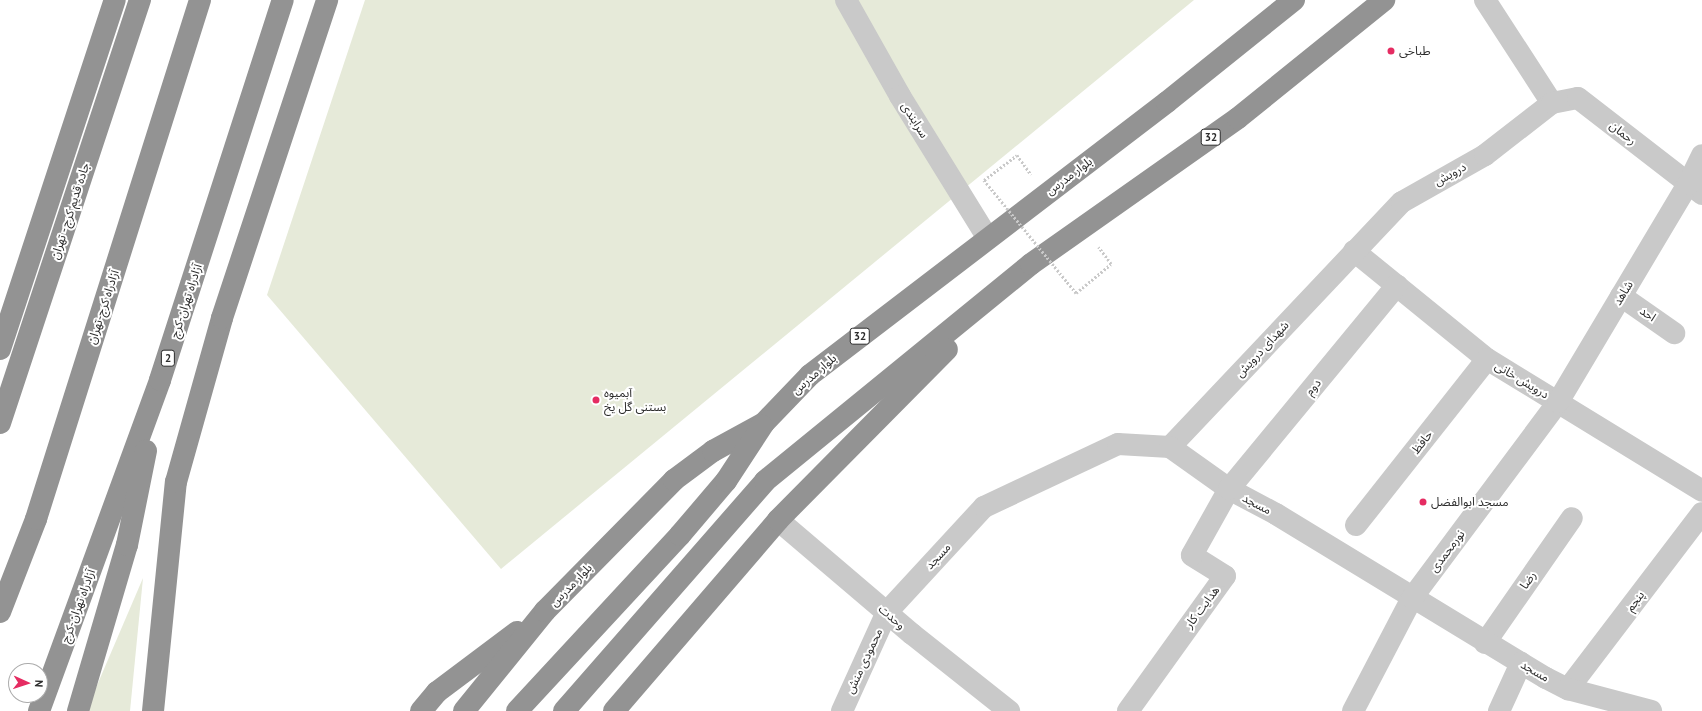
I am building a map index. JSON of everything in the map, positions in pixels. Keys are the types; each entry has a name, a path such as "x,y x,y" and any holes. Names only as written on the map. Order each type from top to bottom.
{"highway":[{"name":"جاده قدیم کرج - تهران","path":"0,349 115,0"},
{"name":"جاده قدیم کرج - تهران","path":"0,423 140,0"},
{"name":"آزادراه کرج-تهران","path":"0,612 36,518 200,0"},
{"name":"آزادراه تهران-کرج","path":"39,711 160,380 283,0"},
{"path":"153,711 176,482 222,318 327,0"},
{"name":"بلوار مدرس","path":"464,711 545,611 674,480 713,451 764,423 810,375 987,237 1168,102 1294,0"},
{"name":"32","path":"564,711 766,482 1030,264 1238,118 1384,0"},
{"path":"614,711 778,520 1030,264"},
{"path":"78,711 127,545 160,380"},
{"path":"518,711 680,535 726,481 764,423"},
{"path":"421,711 437,692 545,611"}],"street":[{"name":"سرابندی","path":"846,0 900,96 987,237"},
{"path":"1485,0 1552,103"},
{"name":"رحمان","path":"1552,103 1578,98 1695,189"},
{"name":"درویش","path":"1354,251 1402,202 1485,155 1552,103"},
{"path":"1695,189 1702,155"},
{"name":"شاهد","path":"1558,402 1620,296 1695,189"},
{"name":"درویش خانی","path":"1354,251 1487,359 1702,491"},
{"name":"شهدای درویش","path":"1170,446 1354,251"},
{"name":"دوم","path":"1229,489 1397,286"},
{"name":"احد","path":"1620,296 1674,333"},
{"name":"حافظ","path":"1356,524 1487,359"},
{"name":"نورمحمدی","path":"1353,711 1412,598 1558,402"},
{"name":"مسجد","path":"887,612 984,507 1118,444 1170,446 1229,489 1276,514 1485,643 1568,689 1651,711"},
{"name":"هدایت کار","path":"1128,711 1225,576 1192,554 1229,489"},
{"name":"پنجم","path":"1568,689 1702,513"},
{"name":"رضا","path":"1485,643 1572,518"},
{"name":"وحدت","path":"778,520 887,612 1009,711"},
{"name":"محمودی منش","path":"841,709 887,612"},
{"path":"1499,711 1521,663"}],"path":[{"path":"1017,155 984,180 1076,293 1111,264"}],"green space":[{"path":"365,0 1194,0 501,569 267,295"},
{"path":"143,578 130,711 86,711"}],"place":[{"name":"طباخی","path":"1391,51"},
{"name":"آبمیوه بستنی گل یخ","path":"596,400"},
{"name":"مسجد ابوالفضل","path":"1423,502"}]}
